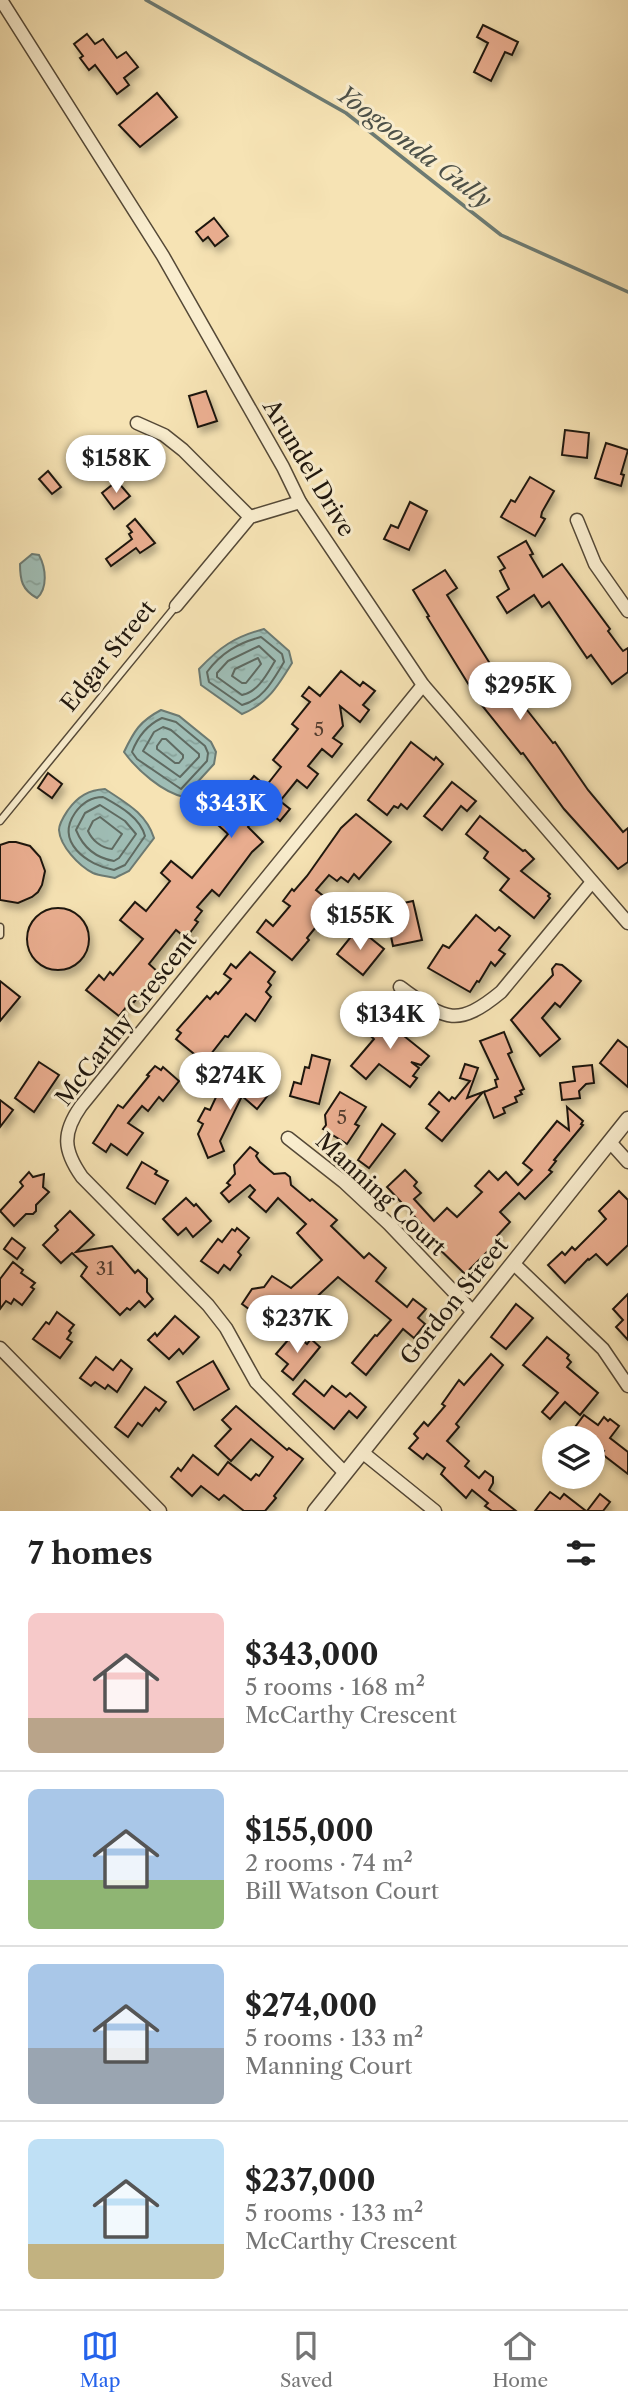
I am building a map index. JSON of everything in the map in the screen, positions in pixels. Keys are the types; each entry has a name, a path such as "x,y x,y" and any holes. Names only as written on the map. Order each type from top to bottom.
{"street":[{"name":"Arundel Drive","path":"1,0 163,256 283,467 300,502 423,685 628,923"},
{"path":"137,423 164,435 183,450 250,517 300,502"},
{"name":"Edgar Street","path":"176,606 250,517"},
{"path":"576,520 595,564 628,611"},
{"name":"McCarthy Crescent","path":"345,1473 290,1420 256,1382 226,1328 208,1306 82,1177 70,1159 68,1131 72,1118 88,1097 423,685"},
{"path":"400,987 428,1007 445,1015 467,1016 475,1012 501,992 592,882"},
{"name":"Gordon Street","path":"315,1511 628,1119"},
{"name":"Manning Court","path":"288,1138 344,1182 389,1224 474,1313"},
{"path":"610,1142 628,1162"},
{"path":"513,1263 603,1349 628,1386"},
{"path":"0,1348 160,1511"},
{"path":"362,1452 435,1511"}],"lane":[{"name":"Edgar Street","path":"0,821 176,606"},
{"path":"0,927 0,935"}],"water":[{"path":"32,554 39,555 44,572 43,589 37,598 25,588 21,575 20,564"},
{"path":"264,629 289,651 292,663 265,700 242,714 201,685 199,669 228,644"},
{"path":"161,710 179,716 211,742 216,752 214,764 184,797 151,779 124,752 138,727"},
{"path":"105,789 141,815 154,838 129,871 115,878 93,873 82,866 67,849 59,830 63,817 80,797"}],"building":[{"path":"483,25 518,42 512,55 505,52 491,81 474,72 488,43 477,37"},
{"path":"87,34 95,44 103,39 117,58 126,52 138,67 124,78 129,85 117,94 95,65 89,70 80,58 83,56 74,44"},
{"path":"157,93 177,117 140,147 119,125"},
{"path":"214,218 228,236 215,246 208,237 203,241 196,232"},
{"path":"206,391 217,421 198,427 189,396"},
{"path":"565,430 589,433 587,458 562,455"},
{"path":"606,443 628,450 621,474 624,475 621,486 595,478"},
{"path":"48,471 61,487 52,494 39,479"},
{"path":"530,477 554,491 542,512 541,517 545,519 535,536 501,517 511,500 515,502"},
{"path":"117,481 130,496 114,509 102,493"},
{"path":"410,502 427,511 409,550 384,539 391,525 398,528"},
{"path":"135,519 155,543 140,553 136,548 111,566 106,559 132,539 129,534 132,532 127,526"},
{"path":"526,541 533,554 530,555 543,577 562,564 610,629 608,631 619,646 623,651 628,648 628,672 612,684 591,655 587,658 549,602 542,607 534,595 507,613 497,597 509,589 500,571 505,568 498,557"},
{"path":"445,570 457,588 447,595 509,694 512,691 553,743 555,742 588,790 623,832 628,828 628,862 618,869 564,809 523,753 521,754 480,703 427,617 429,616 413,590"},
{"path":"341,671 360,686 363,682 375,691 363,705 369,710 360,722 340,706 343,726 333,738 342,744 332,757 322,749 308,766 318,774 307,788 297,780 280,801 290,809 280,821 263,807 248,827 263,842 252,852 219,896 212,890 197,907 202,911 195,920 198,922 186,938 176,930 149,964 158,972 119,1016 86,990 99,975 104,980 110,972 113,975 143,939 120,920 135,902 146,911 170,881 161,873 171,861 192,878 228,834 219,826 226,818 222,814 231,802 221,794 229,784 240,793 254,776 266,786 281,767 273,760 298,729 292,724 310,702 302,696 309,687 320,696"},
{"path":"411,742 443,764 407,809 401,804 398,808 394,806 387,815 368,800"},
{"path":"48,773 62,784 52,798 38,788"},
{"path":"452,782 476,801 467,811 461,806 442,830 424,816"},
{"path":"356,814 391,842 359,879 354,874 348,882 341,877 337,881 329,875 316,890 332,903 307,938 309,940 292,960 257,932 266,920 273,926 290,906 283,901 307,876 341,828"},
{"path":"480,816 534,859 521,871 550,894 550,898 534,918 500,890 509,879 484,858 488,852 466,834"},
{"path":"9,842 30,846 40,857 45,871 38,892 18,903 0,900 0,845"},
{"path":"413,901 422,940 393,946 385,907"},
{"path":"58,908 80,917 89,939 80,961 58,970 36,961 27,939 36,917"},
{"path":"476,915 495,931 499,927 510,936 499,950 505,954 495,966 491,962 470,992 428,968 443,945 449,948"},
{"path":"358,928 384,949 363,975 337,954"},
{"path":"250,952 275,972 268,982 271,985 266,992 271,997 255,1021 246,1014 228,1037 225,1036 211,1054 217,1058 210,1067 176,1039 181,1033 177,1030 207,996 210,999 216,992 218,994 231,979 224,974 231,964 236,968"},
{"path":"556,964 562,965 581,981 560,1007 555,1003 542,1018 560,1039 540,1056 511,1020 553,975 552,969"},
{"path":"0,981 20,997 0,1021"},
{"path":"380,1009 407,1033 404,1036 429,1056 421,1065 411,1062 419,1068 413,1076 417,1078 410,1087 379,1064 366,1079 351,1066 374,1039 363,1029"},
{"path":"504,1032 512,1052 508,1054 524,1089 520,1091 522,1094 515,1097 517,1102 503,1108 505,1113 494,1118 484,1092 497,1087 495,1080 498,1079 480,1041"},
{"path":"618,1040 628,1048 628,1087 600,1063"},
{"path":"312,1055 330,1060 319,1104 290,1096 294,1082 301,1084 305,1067 309,1068"},
{"path":"39,1062 59,1075 34,1112 15,1098"},
{"path":"465,1064 478,1068 467,1098 483,1092 442,1141 426,1128 439,1112 429,1104 439,1092 449,1101 452,1097 455,1099 470,1081 460,1078"},
{"path":"592,1065 594,1083 586,1084 579,1091 580,1098 562,1100 560,1083 575,1081 573,1067"},
{"path":"155,1066 161,1070 163,1067 179,1081 163,1101 159,1097 148,1111 142,1106 128,1123 143,1133 127,1155 111,1144 106,1152 93,1143 118,1105 123,1108"},
{"path":"249,1072 252,1074 246,1086 249,1089 261,1074 276,1085 257,1109 242,1096 220,1141 224,1151 208,1158 198,1134 203,1124 198,1121 205,1108 210,1110 217,1095 227,1099"},
{"path":"340,1092 366,1107 355,1124 359,1126 347,1144 323,1129 326,1125 325,1115"},
{"path":"0,1100 13,1110 0,1127"},
{"path":"567,1107 583,1121 583,1125 554,1160 556,1161 549,1170 552,1172 525,1199 519,1193 500,1212 510,1222 497,1236 500,1239 465,1274 425,1235 429,1232 387,1187 405,1170 417,1182 414,1186 421,1193 414,1199 434,1221 447,1208 457,1217 482,1192 475,1186 489,1171 498,1180 506,1172 518,1185 532,1170 523,1163 557,1121 569,1130"},
{"path":"382,1124 395,1134 369,1168 358,1160"},
{"path":"250,1147 258,1153 256,1156 260,1162 274,1174 285,1173 290,1177 291,1185 337,1220 331,1226 364,1258 369,1253 386,1268 376,1281 407,1307 413,1299 426,1309 418,1318 425,1324 414,1338 403,1329 366,1375 352,1363 391,1320 338,1277 309,1304 319,1311 311,1322 286,1303 273,1322 262,1314 260,1317 242,1304 252,1289 264,1287 272,1276 291,1288 322,1260 297,1233 306,1224 278,1198 266,1212 249,1197 255,1190 250,1185 229,1202 221,1193 230,1185 227,1183 235,1174 234,1165"},
{"path":"142,1162 168,1181 155,1204 127,1188"},
{"path":"29,1172 33,1177 44,1174 43,1187 49,1192 36,1205 33,1214 26,1214 14,1226 0,1211 23,1186 20,1182"},
{"path":"619,1191 628,1200 628,1245 607,1265 596,1254 565,1283 548,1265 562,1252 565,1255 572,1247 575,1250 606,1219 599,1211"},
{"path":"186,1198 194,1206 196,1204 211,1221 193,1237 186,1228 178,1235 163,1219"},
{"path":"70,1211 94,1235 76,1252 112,1246 135,1273 138,1270 147,1279 147,1292 153,1299 145,1307 139,1301 120,1315 81,1276 87,1267 72,1253 61,1263 43,1245 58,1230 55,1226"},
{"path":"237,1228 249,1238 238,1252 241,1255 230,1270 224,1265 218,1273 201,1261 218,1239 222,1242 232,1229 235,1231"},
{"path":"12,1238 25,1248 17,1259 4,1249"},
{"path":"13,1262 23,1270 21,1273 35,1283 31,1287 34,1289 22,1305 14,1299 11,1304 6,1301 0,1309 0,1279"},
{"path":"628,1294 628,1340 616,1327 623,1320 613,1309"},
{"path":"516,1304 533,1318 506,1349 491,1337"},
{"path":"57,1312 74,1325 67,1339 72,1342 60,1358 33,1339"},
{"path":"175,1316 199,1337 183,1354 179,1349 169,1359 148,1340 155,1333 157,1336"},
{"path":"294,1333 307,1344 311,1339 320,1347 293,1380 282,1371 288,1364 276,1354"},
{"path":"547,1337 569,1355 567,1358 571,1362 567,1367 598,1393 580,1415 565,1402 550,1419 542,1412 558,1393 523,1365"},
{"path":"491,1354 503,1365 456,1424 459,1427 447,1441 469,1461 465,1466 479,1478 485,1471 493,1477 489,1490 516,1511 492,1511 485,1506 488,1503 472,1490 466,1498 441,1474 445,1468 427,1454 423,1459 409,1448 418,1438 414,1434 424,1422 428,1426 445,1406 442,1404 459,1380 464,1385"},
{"path":"96,1357 113,1370 121,1360 132,1369 117,1392 108,1385 105,1389 95,1382 91,1386 80,1378"},
{"path":"213,1361 229,1389 194,1410 177,1382"},
{"path":"305,1380 324,1396 332,1386 346,1397 350,1393 366,1407 357,1418 349,1411 334,1429 293,1394"},
{"path":"145,1387 166,1402 159,1411 156,1408 142,1426 138,1423 128,1437 115,1427"},
{"path":"236,1406 287,1450 289,1448 303,1459 265,1511 244,1511 224,1495 219,1500 201,1486 192,1496 171,1477 178,1468 181,1471 193,1455 218,1475 228,1462 251,1480 256,1474 259,1476 273,1457 251,1439 231,1461 215,1446 231,1429 222,1420"},
{"path":"584,1415 598,1425 604,1417 619,1426 610,1438 628,1452 628,1474 605,1456 605,1426 576,1426"},
{"path":"550,1492 560,1499 564,1494 586,1511 535,1511"},
{"path":"600,1494 610,1502 603,1511 587,1511"}],"waterway":[{"name":"Yoogoonda Gully","path":"146,0 346,113 501,235 628,292"}]}
